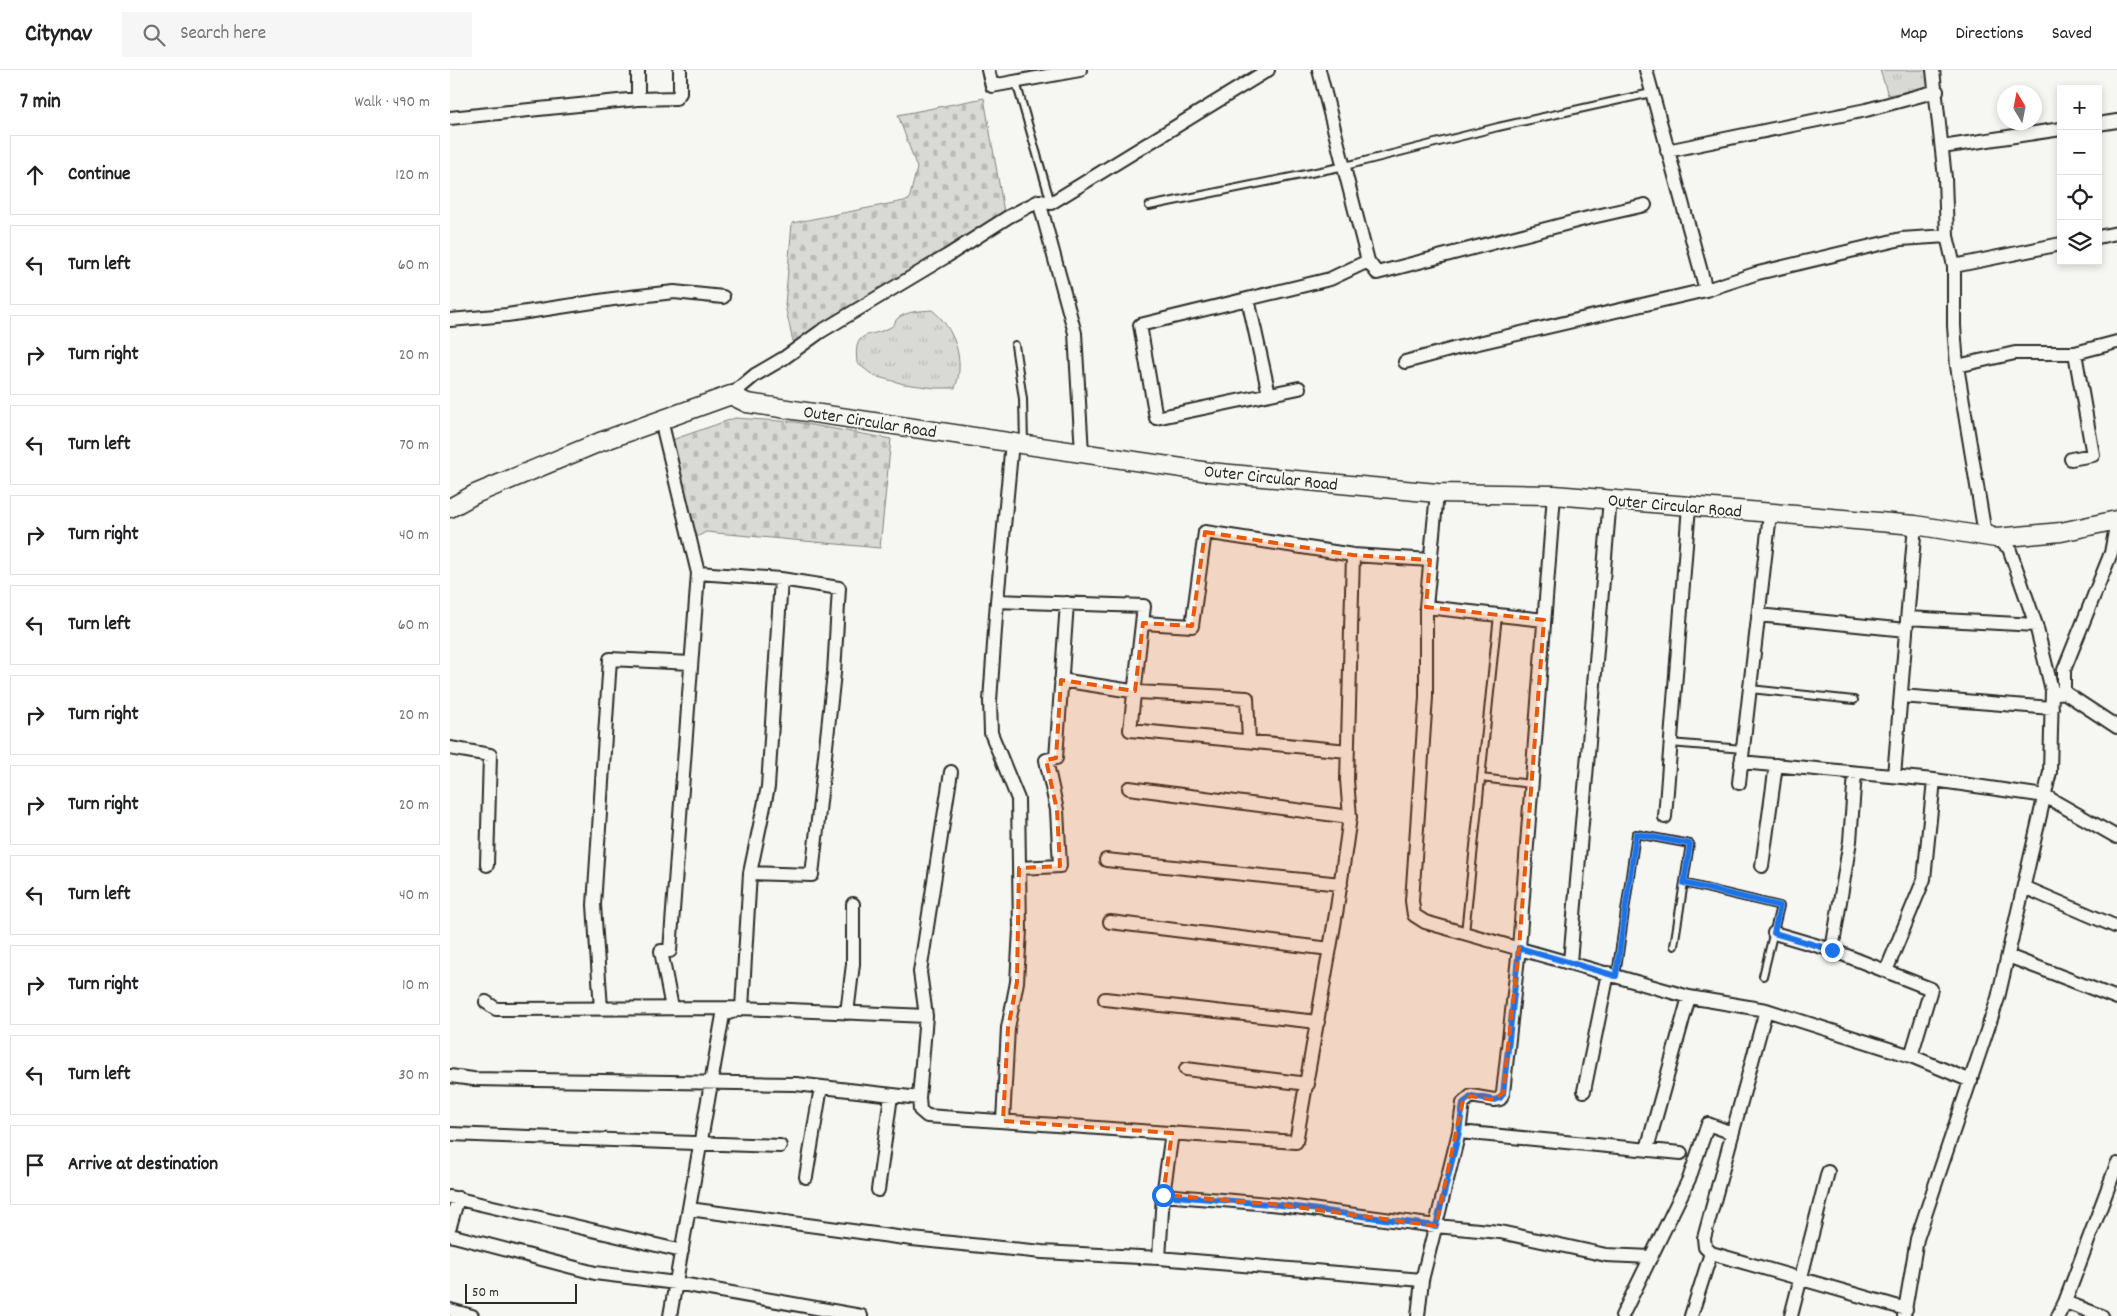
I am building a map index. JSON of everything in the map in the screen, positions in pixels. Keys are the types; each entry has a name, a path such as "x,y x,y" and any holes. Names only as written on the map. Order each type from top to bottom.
{"main road":[{"path":"450,508 475,494 600,442 731,395"},
{"name":"Outer Circular Road","path":"731,395 747,403 1209,472 1437,493 1554,495 1610,499 1914,525 1996,538 2060,532 2117,521"}],"street":[{"path":"638,70 638,99"},
{"path":"450,118 679,96 680,70"},
{"path":"988,70 992,86 1080,70"},
{"path":"1245,70 1247,83"},
{"path":"731,395 755,375 784,358 820,332 1008,217 1045,202 1268,70"},
{"path":"1320,70 1368,261 1378,272 1644,205"},
{"path":"1646,70 1706,290"},
{"path":"1933,70 1937,91 1942,147 1947,236 1954,266 1954,326 1958,366 1984,528 2009,548 2058,693 2117,727"},
{"path":"1668,151 1866,110 1937,91"},
{"path":"2102,123 2117,121"},
{"path":"1942,147 2057,131"},
{"path":"1045,202 1074,333 1082,453"},
{"path":"2102,236 2117,233"},
{"path":"1405,362 1457,348 1706,290 1758,273 1901,239 1947,236"},
{"path":"1954,266 2057,245"},
{"path":"1299,388 1156,418 1140,325 1330,279 1368,261"},
{"path":"450,320 507,315 612,299 674,292 723,297"},
{"path":"1248,299 1269,394"},
{"path":"1958,366 2015,353 2075,353 2117,342"},
{"path":"2070,459 2093,455 2075,353"},
{"path":"660,420 698,573 670,951 662,951 672,1008"},
{"path":"1003,1121 1008,1028 1017,982 1020,930 1018,799 991,733 990,701 997,601 1018,444"},
{"path":"1437,493 1426,607 1426,697 1412,901 1414,915 1425,922 1612,974 1689,998 1766,1010 1911,1056 1971,1081"},
{"path":"1418,1316 1422,1280 1459,1132 1465,1099 1472,1096 1494,1100 1500,1098 1503,1094 1519,948 1554,495"},
{"path":"1570,962 1610,499"},
{"path":"1665,817 1689,506"},
{"path":"1739,783 1770,514"},
{"path":"1766,1010 1704,1238 1705,1247 1711,1253 1905,1312 1917,1239 1998,998 2050,772 2052,708 2064,670 2111,553 2117,521"},
{"path":"1894,776 1914,525"},
{"path":"1142,623 1192,626 1205,532 1353,555 1430,560"},
{"path":"951,772 920,972 926,1016 918,1098 920,1110 927,1116 1296,1142 1308,1084 1350,817 1347,780 1353,555"},
{"path":"698,573 781,579 839,588 834,673 812,875 750,873"},
{"path":"742,1008 750,873 768,787 781,579"},
{"path":"997,601 1144,606 1130,730 1348,751"},
{"path":"1019,868 1060,866 1057,810 1046,760 1056,758 1067,604"},
{"path":"1426,607 1544,620"},
{"path":"1758,615 1907,624 2036,625"},
{"path":"601,1009 594,905 610,658 691,663"},
{"path":"1061,680 1135,691 1248,698 1249,741"},
{"path":"1901,696 2052,708"},
{"path":"450,748 490,755 487,865"},
{"path":"1742,756 1776,765 1934,780 2045,796 2117,837"},
{"path":"1762,866 1776,765"},
{"path":"1832,950 1850,841 1856,773"},
{"path":"1886,972 1924,879 1934,780"},
{"path":"1129,788 1350,817"},
{"path":"1106,860 1340,884"},
{"path":"2024,887 2117,927"},
{"path":"847,1013 853,964 853,904"},
{"path":"1110,922 1330,949"},
{"path":"1774,933 1832,950 1931,989 1911,1056"},
{"path":"2008,956 2117,998"},
{"path":"1584,1090 1612,974"},
{"path":"1647,1149 1689,998"},
{"path":"1106,999 1318,1022"},
{"path":"486,1002 496,1009 742,1008 926,1016"},
{"path":"670,1316 723,1015 742,1008"},
{"path":"1186,1069 1308,1084"},
{"path":"450,1076 473,1079 712,1082 821,1087 918,1098"},
{"path":"806,1177 821,1087"},
{"path":"878,1190 891,1096"},
{"path":"1622,1316 1689,1179 1708,1124 1732,1133"},
{"path":"1459,1132 1681,1153"},
{"path":"450,1134 780,1146"},
{"path":"1158,1258 1163,1195 1172,1134"},
{"path":"2058,1316 2117,1164"},
{"path":"1791,1316 1828,1172"},
{"path":"1163,1195 1281,1205 1436,1226 1500,1232 1606,1255 1651,1257"},
{"path":"450,1226 454,1198 682,1251"},
{"path":"690,1209 912,1239 1042,1252 1158,1258 1422,1280"},
{"path":"450,1235 595,1273 676,1283 861,1316"},
{"path":"1691,1316 1711,1253"},
{"path":"2064,1302 2102,1316"},
{"path":"450,1310 472,1316"}],"lane":[{"path":"1016,82 1045,202"},
{"path":"1149,206 1345,166 1498,127 1651,93"},
{"path":"1015,345 1024,399 1018,444"},
{"path":"1465,933 1498,615"},
{"path":"1750,689 1854,700"},
{"path":"1670,743 1742,756"},
{"path":"1481,778 1531,784"},
{"path":"1612,974 1636,834 1690,844 1674,946"},
{"path":"1684,883 1780,906 1763,976"}],"highlighted area":[{"path":"1205,532 1353,555 1430,560 1426,607 1544,620 1519,948 1503,1093 1494,1100 1471,1096 1463,1100 1436,1226 1281,1205 1163,1195 1172,1133 1003,1121 1008,1028 1017,982 1019,868 1060,866 1057,810 1046,760 1056,758 1061,680 1135,691 1143,623 1192,626"}],"green space":[{"path":"1880,70 1927,70 1931,87 1888,95"},
{"path":"984,98 1004,212 793,342 785,305 792,223 909,200 917,168 898,115"},
{"path":"932,310 940,317 956,345 959,367 955,388 935,388 904,384 874,376 857,363 856,352 858,344 864,336 891,327 897,319 906,314"},
{"path":"735,418 795,422 891,439 880,548 706,532 691,540 669,441"}],"route":[{"path":"1163,1195 1281,1205 1436,1226 1465,1099 1472,1096 1494,1100 1500,1098 1503,1094 1519,948 1616,976 1636,834 1690,844 1684,883 1780,906 1774,933 1832,950"}]}
